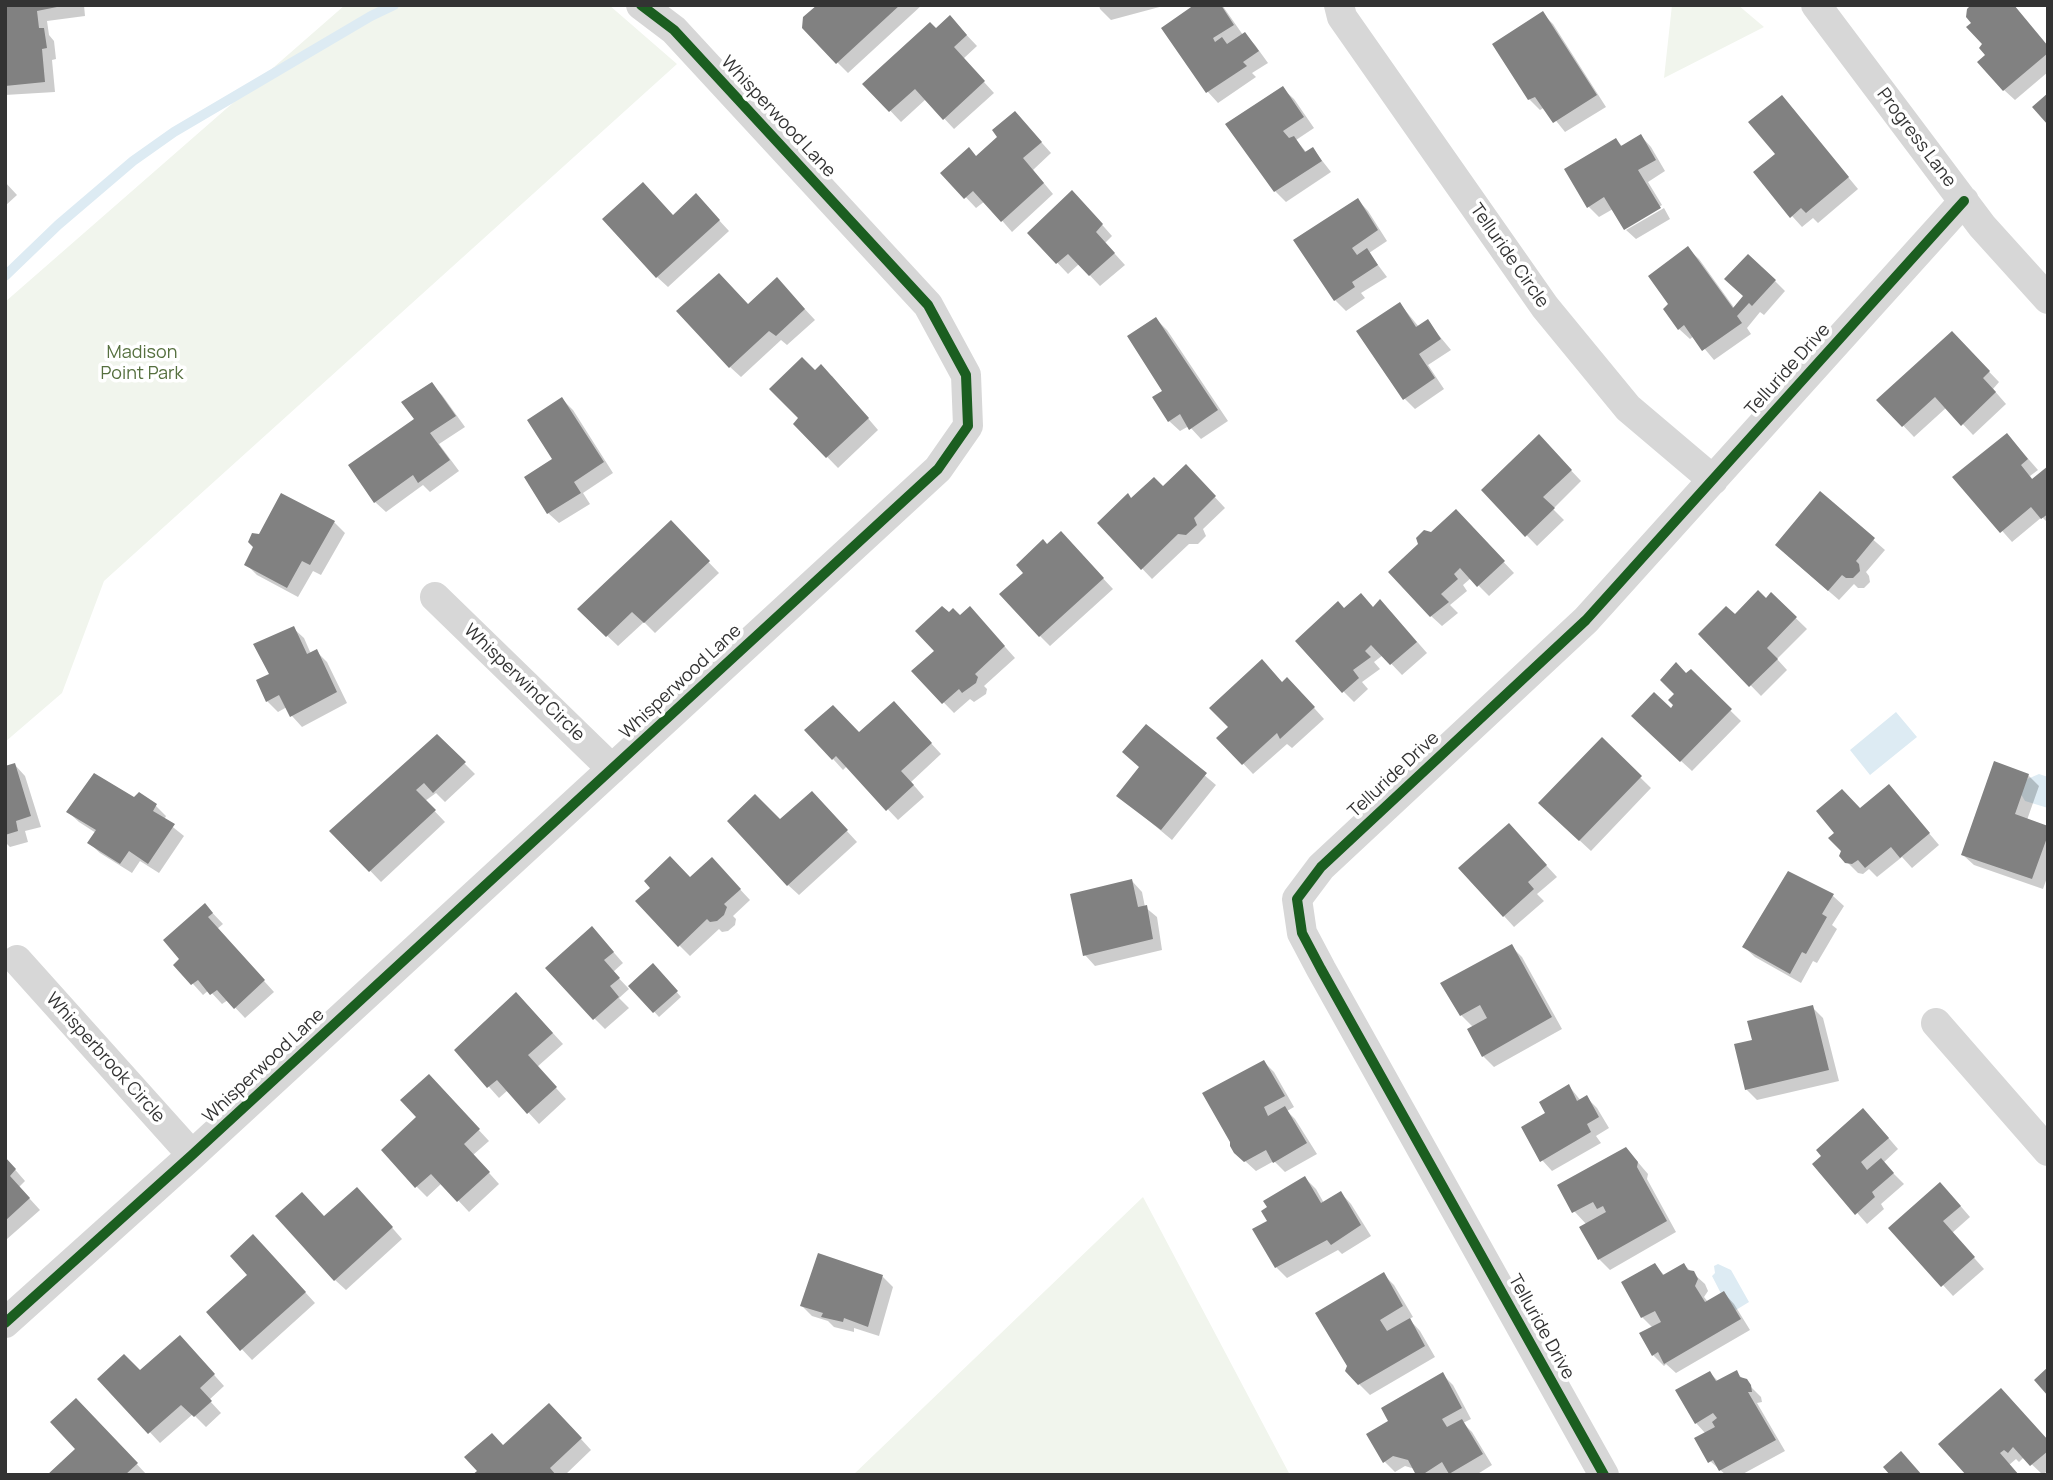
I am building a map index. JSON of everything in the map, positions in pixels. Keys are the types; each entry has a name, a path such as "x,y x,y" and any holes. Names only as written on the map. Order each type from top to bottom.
{"street":[{"name":"Whisperwood Lane","path":"5,1323 192,1155 938,469 968,426 967,375 928,305 674,30 641,5"},
{"name":"Telluride Circle","path":"1339,5 1342,17 1545,307 1628,408 1713,480"},
{"name":"Progress Lane","path":"1815,5 1964,201 2048,299"},
{"name":"Telluride Drive","path":"1604,1475 1321,969 1302,933 1297,899 1321,867 1586,620 1964,201"},
{"name":"Whisperwind Circle","path":"435,597 612,769"},
{"name":"Whisperbrook Circle","path":"17,960 192,1155"},
{"path":"1936,1023 2048,1151"}],"green space":[{"name":"Madison Point Park","path":"345,5 609,5 677,64 104,581 62,693 5,742 5,302"},
{"path":"1672,5 1738,5 1764,27 1664,78"},
{"path":"1143,1197 1290,1475 853,1475"}],"shaded area":[{"path":"1896,712 1917,737 1870,775 1850,750"},
{"path":"2039,774 2048,777 2048,808 2025,801 2019,791 2025,780"},
{"path":"1718,1264 1731,1270 1749,1302 1731,1313 1712,1276 1715,1273 1714,1266"}],"building":[{"path":"5,5 67,5 37,11 39,28 44,28 47,48 42,49 45,82 5,86"},
{"path":"817,5 900,5 836,64 802,28 803,17"},
{"path":"1194,5 1221,5 1234,25 1213,38 1215,42 1222,37 1227,44 1245,32 1259,51 1243,62 1247,66 1206,93 1161,28"},
{"path":"1971,5 2014,5 2048,46 2048,53 2003,91 1977,62 1985,55 1979,48 1982,44 1966,27 1971,23 1966,17 1967,9"},
{"path":"1543,11 1597,95 1553,123 1535,97 1528,100 1492,44"},
{"path":"950,15 967,35 954,47 985,81 943,120 915,89 889,112 862,84 930,22 936,28"},
{"path":"1283,86 1304,117 1283,131 1289,138 1294,136 1305,152 1313,147 1322,161 1274,192 1225,124"},
{"path":"2048,93 2048,125 2032,107"},
{"path":"1782,95 1849,177 1806,213 1801,208 1790,218 1753,172 1775,154 1748,122"},
{"path":"1015,111 1042,142 1023,158 1044,183 1001,222 973,191 964,199 940,173 969,147 976,156 997,137 992,130"},
{"path":"1641,134 1656,160 1638,170 1661,208 1624,230 1604,197 1587,208 1564,169 1616,138 1621,146"},
{"path":"643,182 673,215 696,193 720,220 656,278 602,219"},
{"path":"1072,190 1103,224 1096,232 1115,253 1089,276 1068,254 1056,264 1027,233"},
{"path":"1358,198 1378,230 1352,248 1357,255 1367,248 1378,265 1352,282 1355,287 1334,301 1293,240"},
{"path":"1688,246 1733,308 1743,296 1724,279 1748,254 1776,280 1752,306 1749,303 1737,316 1742,323 1702,351 1684,325 1678,330 1663,309 1668,304 1648,276"},
{"path":"719,273 748,304 777,277 805,309 776,336 769,331 729,368 676,311"},
{"path":"1400,302 1416,327 1428,319 1441,339 1419,354 1435,378 1403,400 1356,331"},
{"path":"1156,317 1218,410 1189,430 1180,414 1168,422 1152,397 1162,391 1127,336"},
{"path":"1952,331 1990,371 1983,378 1996,392 1961,426 1935,397 1902,427 1876,400"},
{"path":"802,357 815,370 821,364 869,418 826,458 793,424 798,418 769,389"},
{"path":"432,382 456,416 430,433 450,460 418,483 413,475 374,503 348,465 414,419 401,402"},
{"path":"562,397 604,462 574,482 581,493 547,514 524,477 552,459 527,420"},
{"path":"2007,433 2028,459 2021,465 2032,479 2048,466 2048,514 2041,519 2031,507 2000,533 1952,477"},
{"path":"1539,434 1572,470 1543,497 1555,508 1525,537 1481,490"},
{"path":"1186,464 1216,496 1194,518 1197,525 1186,535 1178,534 1141,570 1097,523 1128,493 1131,498 1154,477 1163,486"},
{"path":"1820,491 1875,538 1856,561 1860,571 1853,578 1842,575 1828,591 1775,545"},
{"path":"281,493 335,521 310,565 302,561 287,588 244,565 253,547 248,542 252,533 259,534"},
{"path":"1456,509 1505,561 1477,587 1460,568 1454,574 1458,579 1441,594 1449,602 1430,617 1388,572 1418,544 1416,538 1424,530 1431,532"},
{"path":"671,520 710,561 644,623 632,612 606,637 577,609"},
{"path":"1061,531 1104,578 1039,637 999,594 1023,573 1016,565 1043,539 1047,544"},
{"path":"1758,590 1766,598 1771,592 1797,617 1767,648 1778,659 1749,687 1698,634 1726,606 1735,614"},
{"path":"1361,593 1373,607 1380,599 1417,642 1390,665 1371,645 1365,651 1371,657 1353,670 1359,678 1342,693 1295,641 1338,601 1344,608"},
{"path":"942,606 949,612 953,608 960,615 970,606 1005,646 975,674 978,677 976,683 962,693 959,689 942,704 911,671 934,651 915,631"},
{"path":"294,626 307,654 317,649 337,692 290,717 279,695 266,702 256,680 269,674 253,644"},
{"path":"1262,659 1282,682 1287,677 1315,707 1280,739 1277,733 1242,765 1216,738 1228,727 1209,708"},
{"path":"1676,662 1686,673 1691,669 1732,709 1680,762 1631,716 1654,692 1671,708 1673,705 1668,700 1674,694 1660,680"},
{"path":"894,701 932,743 901,771 914,785 886,811 836,756 832,760 804,730 833,705 859,732"},
{"path":"1146,724 1207,773 1161,830 1116,796 1139,767 1122,752"},
{"path":"437,734 466,762 433,793 424,783 416,790 436,810 369,872 329,831"},
{"path":"1602,737 1642,776 1579,841 1538,803"},
{"path":"1994,761 2029,774 2015,814 2048,826 2048,835 2032,879 1961,855"},
{"path":"15,763 31,816 16,821 18,831 5,835 5,766"},
{"path":"94,773 134,797 139,792 157,804 153,811 175,824 148,864 129,851 120,864 87,843 96,830 66,812"},
{"path":"1889,784 1930,833 1900,858 1891,847 1865,868 1858,860 1852,864 1845,863 1839,856 1841,851 1828,838 1834,833 1816,811 1842,789 1860,808"},
{"path":"812,791 848,830 787,886 727,821 755,794 780,819"},
{"path":"1509,823 1547,865 1528,882 1534,889 1503,917 1458,868"},
{"path":"670,856 690,877 712,857 741,889 724,904 727,907 724,915 717,921 710,922 707,919 678,947 635,901 650,888 644,881"},
{"path":"1788,871 1834,894 1822,914 1827,917 1806,954 1802,952 1790,974 1742,947"},
{"path":"1132,879 1138,907 1147,905 1153,939 1083,956 1070,894"},
{"path":"205,903 213,913 208,917 265,980 234,1009 217,990 210,995 198,980 191,985 173,965 179,959 163,940"},
{"path":"592,926 614,952 604,960 620,978 610,986 619,997 593,1020 545,968"},
{"path":"1512,944 1552,1017 1482,1057 1467,1029 1487,1018 1480,1005 1460,1016 1440,983"},
{"path":"653,963 678,991 653,1013 628,986"},
{"path":"516,992 553,1033 528,1055 557,1087 527,1114 497,1080 487,1088 454,1050"},
{"path":"1813,1005 1829,1070 1745,1090 1734,1044 1752,1040 1747,1021"},
{"path":"1264,1060 1285,1096 1264,1107 1268,1116 1285,1106 1307,1143 1273,1163 1266,1150 1244,1162 1234,1153 1202,1093"},
{"path":"429,1074 480,1129 464,1144 490,1172 457,1202 431,1174 415,1188 381,1150 416,1117 400,1100"},
{"path":"1569,1084 1577,1101 1587,1095 1599,1117 1587,1124 1591,1132 1540,1162 1521,1127 1545,1113 1539,1102"},
{"path":"1863,1108 1889,1138 1861,1162 1867,1170 1881,1158 1894,1173 1872,1192 1875,1197 1855,1215 1812,1164 1821,1156 1816,1150"},
{"path":"1626,1147 1638,1162 1637,1167 1667,1221 1598,1260 1579,1227 1606,1212 1603,1206 1597,1209 1593,1202 1572,1213 1557,1185"},
{"path":"5,1157 16,1169 10,1176 30,1198 5,1221"},
{"path":"1305,1176 1321,1203 1341,1191 1361,1225 1331,1245 1327,1240 1275,1268 1252,1229 1267,1221 1261,1211 1267,1207 1263,1201"},
{"path":"1940,1182 1961,1206 1943,1221 1975,1257 1941,1287 1888,1228"},
{"path":"357,1187 393,1227 334,1281 275,1216 302,1192 324,1216"},
{"path":"253,1234 306,1292 240,1351 206,1312 247,1275 230,1256"},
{"path":"818,1253 883,1275 868,1327 844,1318 843,1322 821,1317 823,1313 800,1306"},
{"path":"1655,1263 1663,1275 1684,1263 1688,1270 1694,1271 1698,1279 1695,1286 1705,1302 1724,1291 1741,1319 1664,1364 1658,1352 1652,1356 1639,1333 1661,1322 1655,1311 1641,1318 1621,1282"},
{"path":"1384,1272 1403,1306 1380,1320 1387,1331 1410,1318 1425,1346 1358,1385 1345,1371 1347,1366 1315,1313"},
{"path":"180,1335 215,1374 200,1388 212,1401 194,1417 181,1405 148,1434 97,1379 124,1354 140,1370"},
{"path":"2048,1367 2048,1396 2034,1380"},
{"path":"1737,1370 1740,1377 1747,1379 1751,1385 1752,1392 1748,1392 1776,1440 1719,1471 1713,1460 1708,1463 1694,1438 1715,1427 1712,1422 1717,1418 1713,1413 1695,1424 1675,1390 1710,1371 1716,1381"},
{"path":"1443,1372 1462,1408 1442,1419 1447,1427 1462,1419 1483,1454 1449,1474 1442,1462 1422,1475 1416,1475 1408,1460 1393,1456 1383,1463 1366,1434 1388,1421 1381,1408"},
{"path":"2001,1388 2048,1440 2048,1451 2030,1466 2013,1447 2008,1453 2004,1450 2000,1453 2019,1475 1966,1475 1938,1444"},
{"path":"76,1398 138,1463 125,1475 47,1475 75,1449 50,1422"},
{"path":"549,1403 582,1438 550,1468 556,1475 472,1475 477,1471 464,1457 492,1433 503,1445"},
{"path":"1901,1451 1922,1475 1890,1475 1883,1467"}],"waterway":[{"path":"5,276 58,225 133,161 174,132 394,5"}],"cycle path":[{"path":"5,1323 192,1155 938,469 968,426 966,375 928,305 674,30 641,5"},
{"path":"1604,1475 1321,969 1302,933 1297,899 1321,867 1586,620 1964,201"}]}
